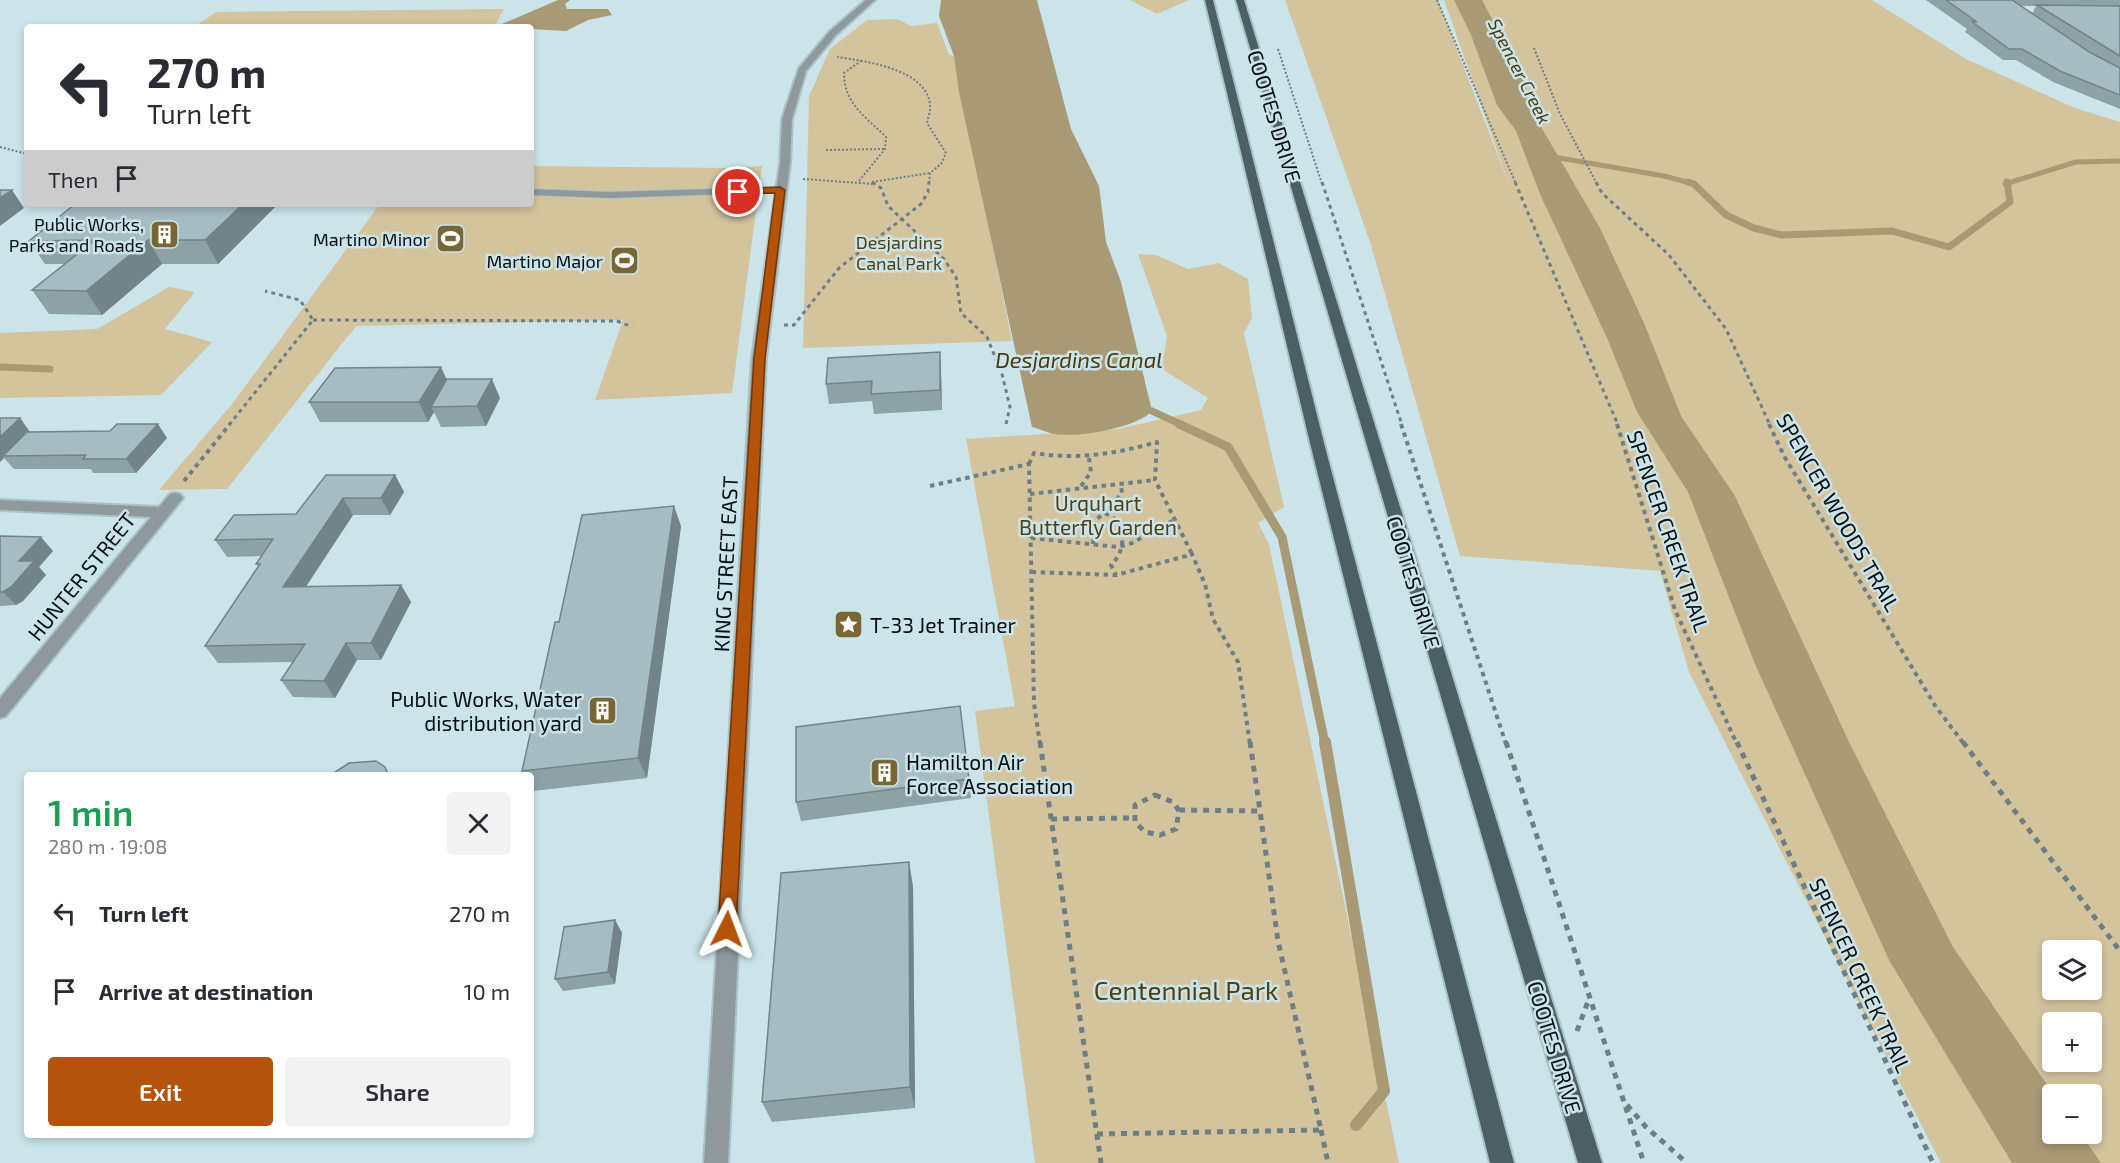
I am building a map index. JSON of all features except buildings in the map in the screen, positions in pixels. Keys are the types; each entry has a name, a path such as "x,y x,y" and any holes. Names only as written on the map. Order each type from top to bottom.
{"main road":[{"name":"COOTES DRIVE","path":"1209,0 1317,442 1502,1163"},
{"name":"COOTES DRIVE","path":"1240,0 1590,1163"}],"street":[{"name":"KING STREET EAST","path":"716,1163 729,882 763,326 788,119 794,90 802,70 833,33 871,0"},
{"name":"HUNTER STREET","path":"0,711 175,498"},
{"path":"0,505 163,512"}],"lane":[{"path":"534,192 621,195 781,185"}],"path":[{"name":"SPENCER CREEK TRAIL","path":"1437,0 1614,414 1675,610 1932,1163"},
{"path":"1276,44 1644,1163"},
{"name":"SPENCER WOODS TRAIL","path":"1534,48 1560,114 1602,193 1669,255 1726,329 1784,456 1936,707 2120,951"},
{"path":"781,185 826,178 871,182 930,173 941,164 946,153 927,123 932,113 928,96 919,81 908,75 862,61 816,54"},
{"path":"859,181 885,149 886,137 858,113 846,96 844,73 862,61"},
{"path":"0,147 24,152"},
{"path":"826,150 885,149"},
{"path":"763,326 794,325 839,268 903,220 925,198 930,173"},
{"path":"871,182 881,188 888,207 944,259 956,277 961,313 987,337 1002,374 1010,407 1006,424"},
{"path":"265,291 300,300 313,320"},
{"path":"313,320 617,321 632,327"},
{"path":"175,498 188,475 313,320"},
{"path":"1101,1163 1034,703 1029,464 1034,453 1058,458 1100,458 1157,442 1155,480 1176,519 1205,584 1213,619 1238,662 1278,941 1328,1163"},
{"path":"1080,486 1091,472 1089,458"},
{"path":"930,486 1029,464"},
{"path":"1030,494 1080,486 1120,485 1155,480"},
{"path":"1093,544 1095,520 1105,513 1122,494 1120,485"},
{"path":"1105,513 1120,522 1124,545 1121,555 1111,564 1116,575"},
{"path":"1031,538 1124,545 1176,519"},
{"path":"1031,572 1116,575 1186,556 1191,552"},
{"path":"1155,795 1169,800 1179,810 1180,817 1176,829 1163,836 1147,834 1136,825 1133,818 1135,805 1155,795"},
{"path":"1179,810 1260,811"},
{"path":"1051,819 1133,818"},
{"path":"1624,1102 1646,1127 1687,1163"},
{"path":"1097,1134 1321,1130"}],"green space":[{"path":"1130,0 1189,0 1157,14"},
{"path":"1285,0 1438,0 1510,187 1444,0 1872,0 1966,59 2075,108 2120,122 2120,1163 1941,1163 1689,672 1660,571 1460,556 1370,242"},
{"path":"504,9 496,24 198,24 216,12"},
{"name":"Desjardins Canal Park","path":"897,19 911,26 937,23 949,55 954,56 1012,341 803,348 809,96 830,49 867,20"},
{"path":"534,166 731,168 762,166 732,393 595,400 623,320 356,326 227,489 159,490 232,404 378,207 534,207"},
{"name":"Centennial Park","path":"1138,254 1156,255 1188,269 1219,263 1248,279 1252,318 1244,333 1284,507 1258,523 1269,544 1399,1163 1035,1163 975,711 1015,706 966,439 1118,429 1201,410 1208,398 1162,369 1167,336"},
{"path":"169,287 195,292 165,329 212,342 161,395 0,398 0,333 97,329"}],"water":[{"path":"558,0 570,0 565,4 567,9 608,9 612,15 588,20 566,31 534,29 534,24 502,24"},
{"name":"Desjardins Canal","path":"941,0 1037,0 1071,129 1099,186 1106,242 1121,282 1152,411 1134,422 1091,433 1065,435 1032,427 959,92 954,56 939,16"},
{"path":"1454,0 1482,0 1498,30 1496,47 1520,74 1526,88 1530,108 1600,228 1644,323 1681,416 1735,496 1850,744 1953,947 2046,1084 2042,1084 2042,1144 2088,1144 2101,1163 2012,1163 1889,960 1755,664 1688,492 1637,412 1607,338 1540,194 1516,131 1497,105 1471,35"}],"waterway":[{"path":"1548,156 1664,176 1694,184"},
{"path":"2007,183 2076,162 2120,161"},
{"path":"1688,182 1694,184"},
{"path":"1694,184 1726,215 1754,228 1781,235 1892,231 1949,247 2010,202 2007,183"},
{"path":"0,367 50,369"},
{"path":"1152,411 1182,425"},
{"path":"1179,424 1228,447 1282,537 1325,744"},
{"path":"1325,742 1384,1091 1356,1125"}],"place":[{"name":"Public Works, Parks and Roads","path":"165,234"},
{"name":"Martino Minor","path":"451,239"},
{"name":"Martino Major","path":"624,261"},
{"name":"T-33 Jet Trainer","path":"849,624"},
{"name":"Public Works, Water distribution yard","path":"603,710"},
{"name":"Hamilton Air Force Association","path":"885,773"}],"route":[{"path":"727,929 759,358 780,190 738,192"}],"water label":[{"name":"Spencer Creek","path":"1520,71"}],"park label":[{"name":"Urquhart Butterfly Garden","path":"1098,514"}]}
